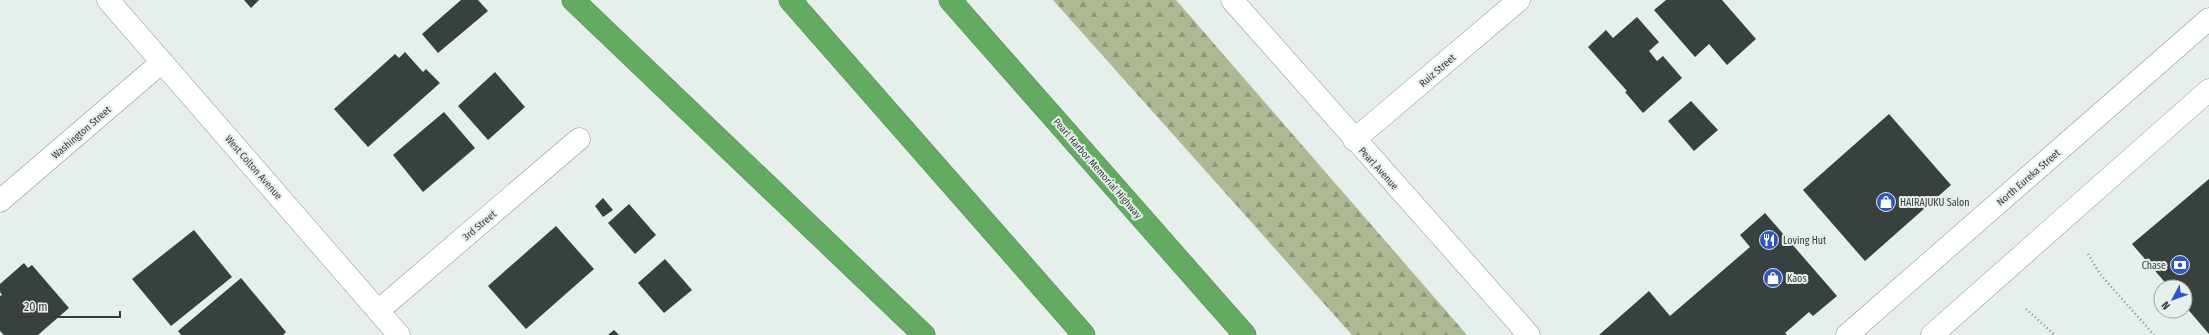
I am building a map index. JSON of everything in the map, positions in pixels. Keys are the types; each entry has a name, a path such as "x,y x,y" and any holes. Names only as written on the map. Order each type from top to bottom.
{"highway":[{"path":"573,0 924,335"},
{"path":"790,0 1084,335"},
{"name":"Pearl Harbor Memorial Highway","path":"950,0 1246,335"}],"street":[{"name":"West Colton Avenue","path":"108,0 399,335"},
{"name":"Pearl Avenue","path":"1232,0 1354,140 1529,335"},
{"name":"Ruiz Street","path":"1354,140 1519,0"},
{"name":"North Eureka Street","path":"1847,335 2209,19"},
{"name":"Washington Street","path":"0,201 162,62"},
{"path":"1932,335 2209,90"},
{"name":"3rd Street","path":"378,311 580,139"}],"path":[{"path":"2088,254 2100,274 2154,335"},
{"path":"2026,308 2055,335"}],"green space":[{"path":"1053,0 1176,0 1467,335 1352,335"}],"building":[{"path":"244,0 259,0 251,8"},
{"path":"461,0 478,0 488,11 438,53 422,34"},
{"path":"1666,0 1722,0 1756,39 1727,65 1709,44 1695,57 1654,10"},
{"path":"1637,17 1659,42 1649,51 1657,61 1663,56 1682,78 1643,113 1625,92 1627,91 1588,47 1606,30 1613,38"},
{"path":"405,52 423,72 426,69 440,83 368,147 334,109 395,54 399,58"},
{"path":"495,72 525,107 488,140 458,106"},
{"path":"1691,101 1718,130 1694,151 1668,121"},
{"path":"444,112 475,148 423,192 393,155"},
{"path":"1889,114 1951,185 1865,261 1803,190"},
{"name":"Chase","path":"2209,179 2209,334 2193,315 2193,279 2162,279 2132,244"},
{"path":"603,198 613,210 603,217 595,206"},
{"path":"629,204 656,235 635,254 608,223"},
{"path":"1765,213 1837,296 1813,316 1809,312 1785,333 1787,335 1599,335 1649,291 1670,316 1750,247 1740,235"},
{"path":"556,226 594,269 526,329 488,286"},
{"path":"194,230 232,277 171,326 132,279"},
{"path":"665,259 692,290 664,313 638,283"},
{"path":"24,263 28,268 32,265 69,308 38,335 4,335 0,331 0,296 2,295 0,292 0,284"},
{"path":"241,278 286,332 283,335 181,335 178,331"},
{"path":"614,330 619,335 608,335"}],"place":[{"name":"HAIRAJUKU Salon","path":"1886,202"},
{"name":"Loving Hut","path":"1769,240"},
{"name":"Chase","path":"2180,265"},
{"name":"Kaos","path":"1773,278"}]}
